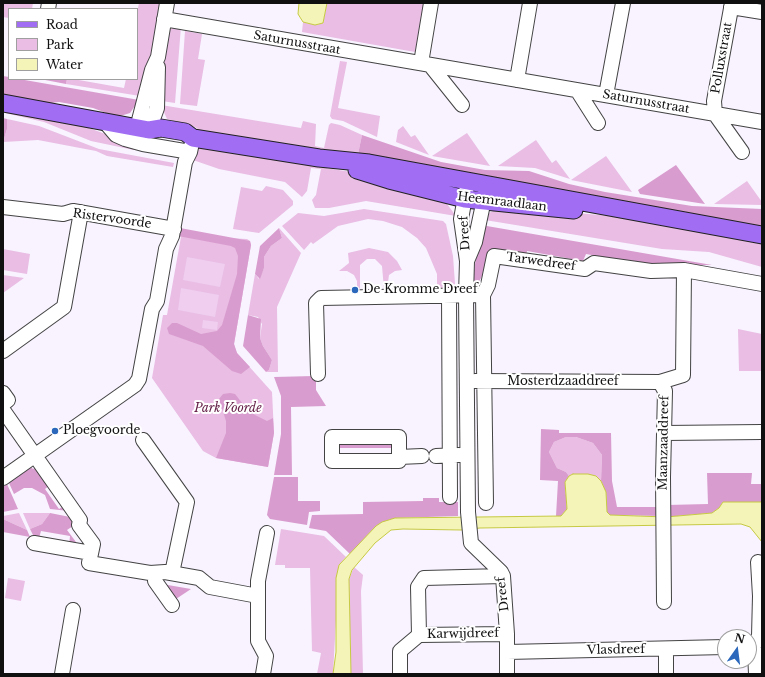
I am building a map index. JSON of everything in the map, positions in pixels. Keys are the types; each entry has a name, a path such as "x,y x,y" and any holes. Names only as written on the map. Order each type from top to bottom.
{"main road":[{"name":"Heemraadlaan","path":"3,103 143,129 161,128 185,132 192,145 319,158 344,159 762,235"},
{"name":"Heemraadlaan","path":"319,158 389,180 465,199 483,202 642,214"}],"street":[{"path":"143,129 157,108 158,57 167,3"},
{"path":"431,3 425,64 462,105"},
{"path":"517,80 530,3"},
{"path":"606,95 623,3"},
{"path":"731,5 762,12"},
{"name":"Polluxstraat","path":"715,114 714,101 731,5"},
{"name":"Saturnusstraat","path":"164,19 762,122"},
{"name":"Saturnusstraat","path":"577,90 598,124"},
{"path":"715,114 742,152"},
{"name":"Heemraadlaan","path":"104,121 116,135 125,139 192,145"},
{"path":"3,478 135,385 139,380 152,310 157,301 166,249 174,228 186,162 192,145"},
{"name":"Dreef","path":"468,181 462,219 467,261 466,381 468,512 471,543 501,572 503,576 507,634 507,674"},
{"name":"Dreef","path":"467,261 475,242 487,184"},
{"name":"Ristervoorde","path":"3,207 62,214 71,211 81,212 174,228"},
{"path":"3,351 64,307 81,212"},
{"name":"Tarwedreef","path":"483,295 488,285 494,256 585,269 594,263 651,271 684,270 762,284"},
{"name":"Maanzaaddreef","path":"664,602 662,477 665,391 660,382 684,375 684,270"},
{"path":"449,295 436,456 450,497"},
{"path":"318,374 316,303 321,298 483,295 486,503"},
{"name":"Mosterdzaaddreef","path":"466,381 660,382"},
{"path":"3,393 8,400 3,404"},
{"path":"3,410 80,520 79,525 93,544 89,563 155,573 172,573 202,578 210,587 258,596"},
{"path":"664,433 762,432"},
{"path":"399,436 399,456 399,461 332,461 332,437 399,436"},
{"path":"143,440 174,482 187,504 183,513 172,573"},
{"path":"399,456 485,454"},
{"path":"263,674 266,656 258,641 258,580 267,533"},
{"path":"34,543 91,553"},
{"path":"757,639 759,636 760,596 758,562"},
{"path":"155,573 155,581 172,605"},
{"path":"400,674 400,651 419,635 418,587 424,578 503,576"},
{"path":"62,674 73,610"},
{"name":"Karwijdreef","path":"419,635 507,634"},
{"name":"Vlasdreef","path":"507,652 717,647"},
{"path":"666,649 666,674"}],"green space":[{"path":"3,3 33,3 32,8 8,8 8,18 3,17"},
{"path":"139,3 161,3 152,51 140,96 66,84 67,80 79,80 124,88 126,80 138,80"},
{"path":"327,3 424,3 415,52 302,32 303,22 315,25 323,23"},
{"path":"181,26 175,103 162,101 165,36 170,29"},
{"path":"185,31 202,34 198,59 205,60 197,106 180,104"},
{"path":"340,61 347,62 338,108 380,116 377,137 343,121 332,119 330,116"},
{"path":"3,76 8,77 8,80 25,80 139,100 130,113 117,117 93,108 59,102 43,104 3,97"},
{"path":"45,80 67,80 66,84"},
{"path":"161,105 301,128 303,121 316,124 315,146 324,148 329,125 331,123 340,125 362,135 357,159 202,132 195,127 167,119"},
{"path":"4,109 48,117 89,128 135,145 134,150 91,141 44,122 5,113"},
{"path":"3,118 7,119 7,129 3,142"},
{"path":"7,119 39,126 99,149 174,163 173,167 107,156 96,151 38,140 3,142 7,129"},
{"path":"403,126 411,137 415,135 429,155 396,142 398,130"},
{"path":"467,133 490,166 432,156"},
{"path":"362,135 441,162 485,170 529,171 569,184 605,192 692,206 762,209 762,230 357,159"},
{"path":"536,140 552,163 556,160 570,179 535,168 498,166"},
{"path":"195,147 351,172 447,204 456,216 366,201 329,208 315,208 312,200 316,195 321,169 311,168 307,191 302,197 285,182 219,169 193,160"},
{"path":"606,156 632,192 571,180"},
{"path":"676,165 705,204 640,194 638,190"},
{"path":"747,181 762,202 762,205 714,204"},
{"path":"266,186 283,190 293,201 293,205 259,233 233,229 241,187 262,191"},
{"path":"501,207 625,217 762,242 762,267 709,252 662,249 485,220 489,213"},
{"path":"364,209 443,221 446,224 453,256 455,284 452,288 437,288 437,274 426,248 417,238 402,227 383,221 368,219 338,226 313,244 311,242 304,250 282,226 298,213 324,216"},
{"path":"481,225 712,265 650,265 586,254 583,261 527,251 526,258 488,252 482,276 478,284 472,284"},
{"path":"180,228 250,241 251,245 234,344 237,353 250,367 241,374 232,371 203,346 169,334 167,328 172,323 177,323 201,334 217,331 222,325 237,274 238,256 235,248 178,236"},
{"path":"279,228 301,253 277,307 278,372 266,372 269,370 272,360 260,338 262,324 258,317 248,315 255,274 259,279 264,268 264,257 271,246 282,238"},
{"path":"279,228 282,238 271,246 264,257 264,268 260,279 255,274 260,246"},
{"name":"Park Voorde","path":"178,236 247,239 250,241 251,245 234,344 237,353 272,392 274,433 268,467 216,458 203,451 152,378 163,315 167,315 181,237"},
{"path":"369,248 388,252 397,261 402,270 395,271 389,275 387,289 384,289 382,266 375,259 367,259 360,265 360,289 357,289 357,281 354,275 347,271 339,271 349,263 348,253"},
{"path":"3,249 30,254 27,274 3,270"},
{"path":"3,275 24,278 3,293"},
{"path":"248,315 261,319 260,338 272,360 269,370 266,372 243,346"},
{"path":"738,329 762,334 762,371 739,371"},
{"path":"314,376 316,378 316,390 326,406 291,407 292,475 274,475 281,434 281,396 274,377"},
{"path":"223,394 235,394 246,408 255,415 267,421 273,418 274,433 268,467 216,458 226,433 226,421 219,399"},
{"path":"541,429 559,430 559,433 611,433 612,481 617,507 660,507 660,516 610,515 607,513 606,492 601,481 602,455 593,443 576,437 566,437 554,442 549,452 557,468 566,472 569,476 565,482 567,509 561,516 556,516 558,481 540,480"},
{"path":"566,437 576,437 593,443 602,455 601,481 596,476 573,474 569,476 566,472 557,468 549,452 554,442"},
{"path":"337,441 342,441 342,445 389,444 396,441 396,456 391,456 391,448 340,448 340,456 337,456"},
{"path":"37,466 50,485 45,489 59,509 65,505 69,511 50,509 45,495 32,488 24,488 14,494 9,483 31,467 33,469"},
{"path":"707,473 752,473 751,484 762,484 762,502 723,502 719,508 712,513 666,517 667,505 708,504"},
{"path":"274,477 298,477 298,501 320,501 320,511 309,512 307,525 270,519 267,515"},
{"path":"7,484 18,509 3,512 3,487"},
{"path":"423,498 439,498 439,502 458,502 458,516 395,518 376,526 350,554 326,531 309,528 312,515 363,514 363,502 423,501"},
{"path":"19,513 27,530 3,519 3,516"},
{"path":"23,513 50,513 42,524 30,529"},
{"path":"50,513 75,518 73,526 67,530 79,546 69,546 70,536 41,531 39,538 34,537 30,529 42,524"},
{"path":"3,519 27,530 30,537 3,532"},
{"path":"281,529 324,536 346,557 339,565 333,674 317,674 321,653 312,651 310,568 285,568 285,565 275,565"},
{"path":"354,567 363,575 361,591 363,674 351,674 349,579"},
{"path":"8,578 25,581 21,601 5,598"},
{"path":"162,584 191,589 173,601"}],"shaded area":[{"path":"187,257 225,264 220,287 183,280"},
{"path":"181,288 219,295 215,317 178,310"},
{"path":"203,320 218,322 217,330 202,328"}],"water":[{"path":"299,3 327,3 323,23 315,25 303,22 298,14"},
{"path":"573,474 588,474 596,476 601,481 606,492 607,512 610,515 666,517 712,513 719,508 723,502 762,502 762,542 750,527 741,524 391,530 375,543 352,570 349,579 351,674 333,674 336,652 336,578 339,565 376,526 382,522 395,518 561,516 567,509 565,482 569,476"}],"place":[{"name":"De Kromme Dreef","path":"355,290"},
{"name":"Ploegvoorde","path":"55,431"}]}
